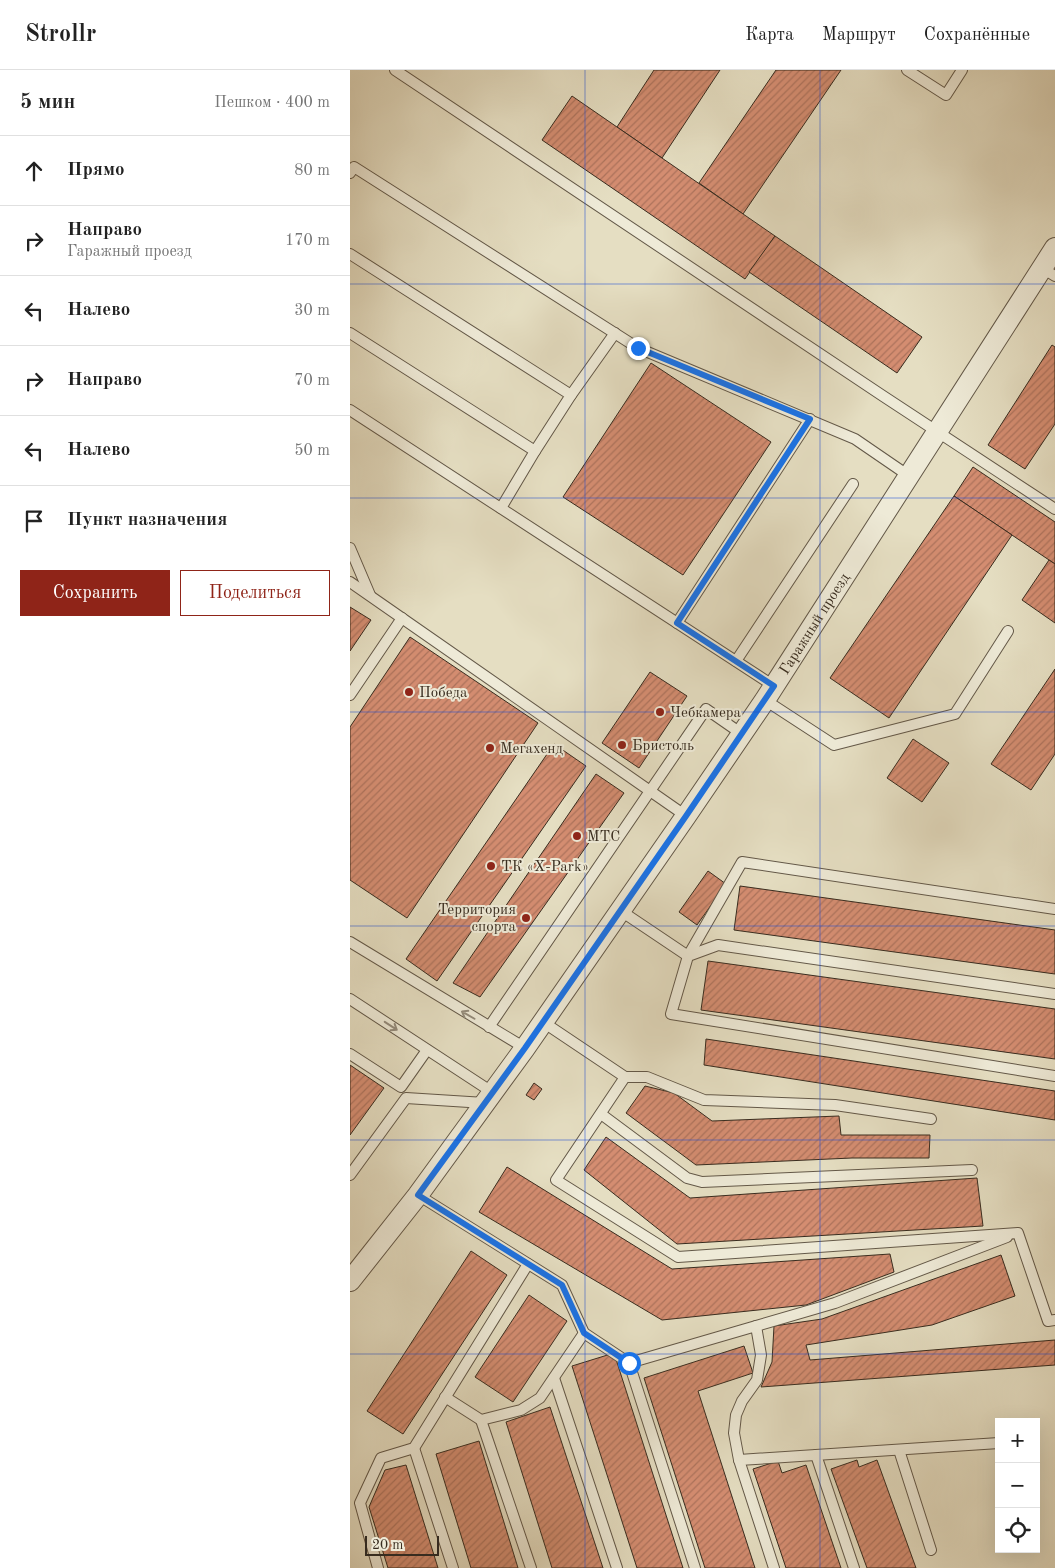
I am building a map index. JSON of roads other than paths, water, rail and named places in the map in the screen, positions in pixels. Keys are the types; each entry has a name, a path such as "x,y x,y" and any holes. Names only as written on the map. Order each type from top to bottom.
{"street":[{"name":"Гаражный проезд","path":"350,1281 418,1195 525,1048 770,693 937,432 1049,272 1055,248"}],"lane":[{"path":"394,70 1055,509"},
{"path":"907,70 946,95 962,70"},
{"path":"350,173 354,167 638,348 855,439 909,476"},
{"path":"350,254 571,395"},
{"path":"350,333 535,450"},
{"path":"501,508 535,450 615,333"},
{"path":"350,410 736,661 770,693 834,745 955,714 1008,631"},
{"path":"677,623 810,419"},
{"path":"736,661 853,484"},
{"path":"350,548 370,596"},
{"path":"350,582 686,816"},
{"path":"350,694 402,618"},
{"path":"489,1027 706,709 742,734"},
{"path":"1055,909 742,862 688,956 671,1014 1055,1076"},
{"path":"621,910 688,956"},
{"path":"350,942 525,1048"},
{"path":"688,956 718,945 1055,994"},
{"path":"350,999 428,1050 489,1098"},
{"path":"543,1022 625,1077 647,1077 704,1100 835,1105 931,1119"},
{"path":"350,1054 401,1087 428,1050"},
{"path":"625,1077 556,1180 678,1257 1018,1233"},
{"path":"350,1175 406,1098 489,1098"},
{"path":"601,1114 687,1178 702,1182 972,1170"},
{"path":"418,1195 562,1285 584,1333 629,1363 695,1568"},
{"path":"1018,1233 1048,1321 1055,1320"},
{"path":"629,1363 835,1304 1018,1233"},
{"path":"378,1568 360,1503 381,1458 414,1448 528,1264"},
{"path":"756,1326 761,1355 757,1380 742,1401 736,1415 734,1433 739,1460 774,1568"},
{"path":"482,1420 521,1410 540,1398 584,1333"},
{"path":"554,1378 616,1568"},
{"path":"445,1397 482,1420 531,1568"},
{"path":"739,1460 995,1442"},
{"path":"414,1448 453,1568"},
{"path":"899,1450 931,1550"},
{"path":"816,1455 854,1568"}],"place":[{"name":"Победа","path":"409,692"},
{"name":"Чебкамера","path":"660,712"},
{"name":"Бристоль","path":"622,745"},
{"name":"Мегахенд","path":"490,748"},
{"name":"МТС","path":"577,836"},
{"name":"ТК «X-Park»","path":"491,866"},
{"name":"Территория спорта","path":"526,918"}]}
